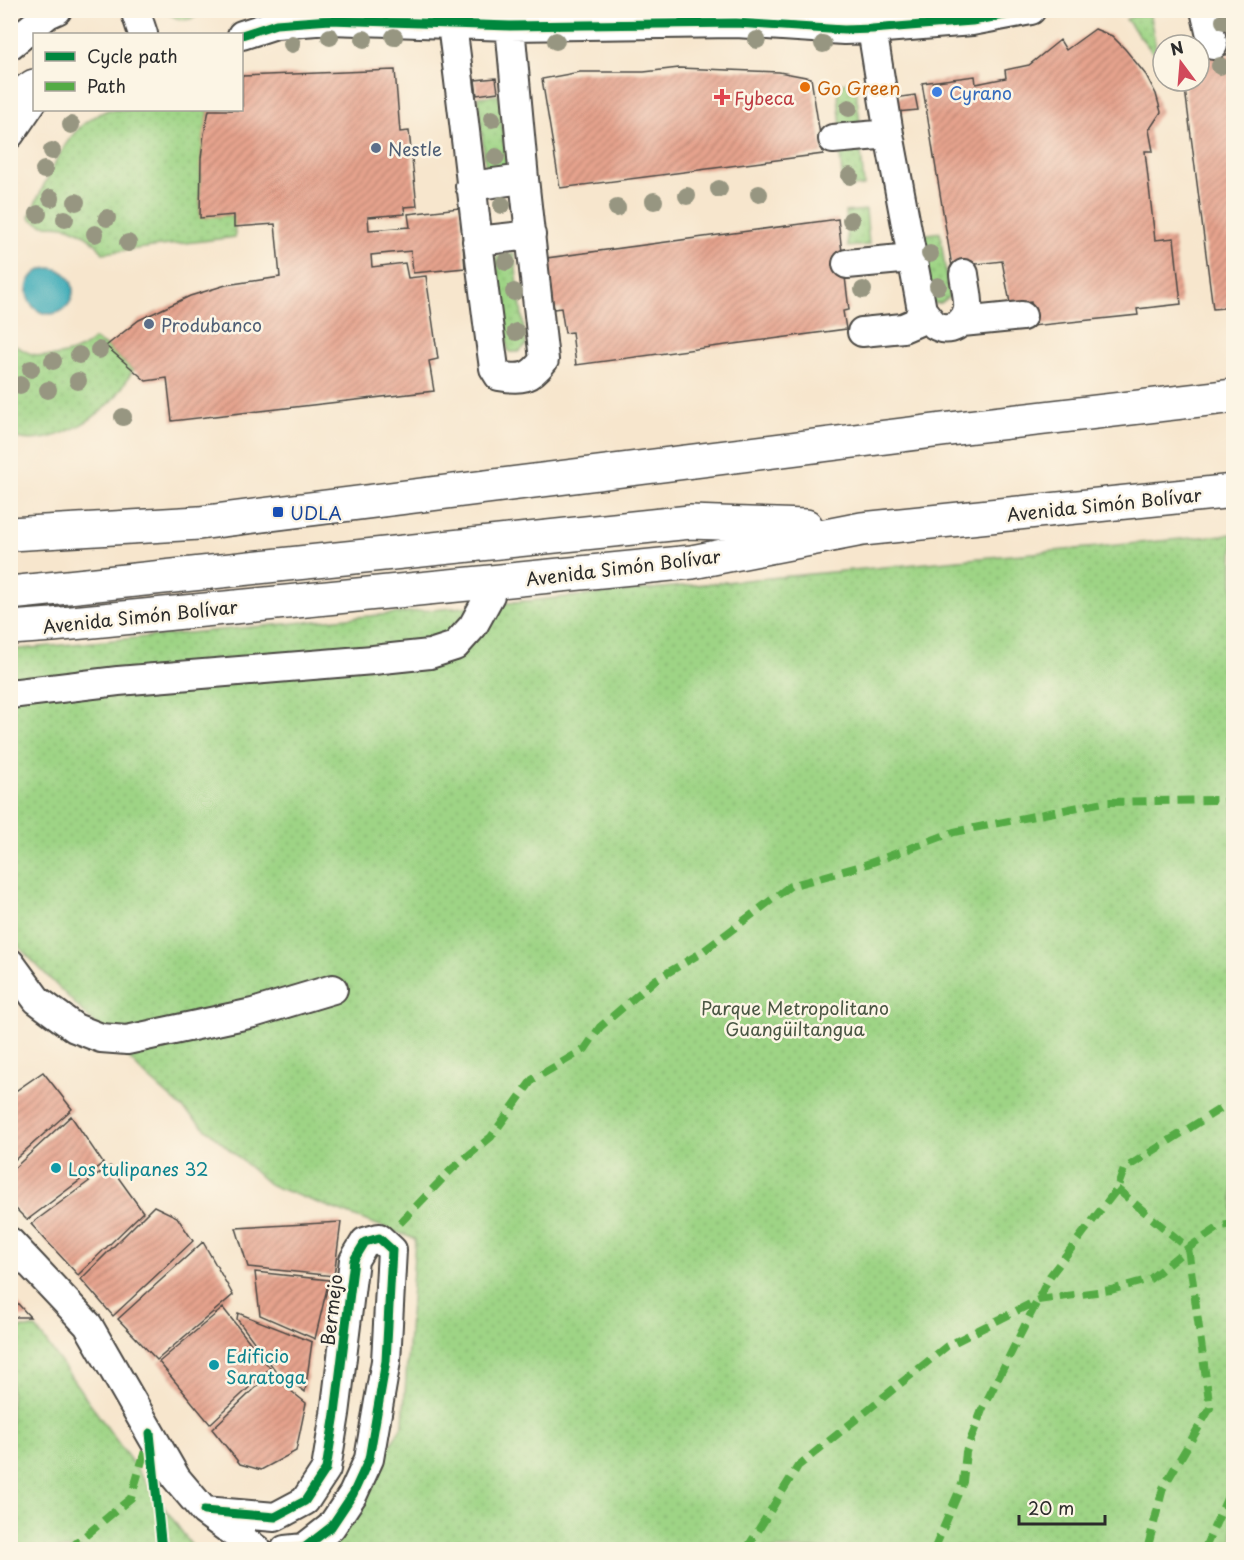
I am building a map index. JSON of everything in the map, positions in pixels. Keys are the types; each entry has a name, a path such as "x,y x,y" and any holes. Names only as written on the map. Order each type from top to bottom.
{"main road":[{"path":"10,106 33,87"},
{"path":"10,534 200,524 966,427 1233,396"},
{"name":"Avenida Simón Bolívar","path":"10,628 52,626 692,562 862,529 1233,491"},
{"path":"10,519 58,532"},
{"path":"10,593 690,522 862,529"}],"street":[{"path":"10,45 48,14 57,10"},
{"path":"135,10 144,33"},
{"path":"235,33 241,21 242,10"},
{"path":"243,35 276,24 330,20 510,26 736,23 844,30 972,21 1031,10"},
{"path":"1205,10 1214,45"},
{"path":"452,25 494,368 499,376 516,379 528,376 537,370 544,360 510,26"},
{"path":"872,29 922,310 933,324 942,328 955,326 962,322 1022,315"},
{"path":"10,134 33,100"},
{"path":"833,139 889,134"},
{"path":"470,186 524,179"},
{"path":"477,241 531,235"},
{"path":"847,264 912,258"},
{"path":"962,322 968,308 964,274"},
{"path":"862,332 903,327 918,322 922,310"},
{"path":"10,694 118,681 430,654 455,646 473,626 490,595 493,581"},
{"path":"10,963 37,1000 75,1028 101,1038 127,1040 253,1012 333,989"},
{"name":"Bermejo","path":"204,1511 275,1517 305,1501 326,1469 354,1260 365,1242 379,1238 392,1251 391,1279 386,1361 369,1459 353,1494 331,1527 304,1548 285,1550"},
{"path":"10,1242 88,1325 176,1478 204,1511 256,1550"}],"green space":[{"path":"166,11 203,11 194,18 184,20"},
{"path":"1149,11 1153,33 1151,33 1151,50 1126,19"},
{"path":"855,81 860,123 841,128 837,84"},
{"path":"499,95 507,170 486,172 478,97"},
{"path":"106,111 209,111 201,163 200,217 234,215 235,237 103,253 84,234 74,229 40,224 29,217 65,145 80,127"},
{"path":"861,152 864,186 843,188 840,154"},
{"path":"866,210 869,245 848,247 845,212"},
{"path":"940,232 949,297 941,303 933,303 922,235"},
{"path":"514,254 526,346 518,352 510,352 496,257"},
{"path":"94,339 106,346 133,370 112,401 78,426 51,437 24,439 11,436 10,342 29,353 56,356 81,348"},
{"name":"Parque Metropolitano Guangüiltangua","path":"1233,534 1233,1549 329,1549 403,1424 415,1239 270,1185 147,1077 11,939 10,650"},
{"path":"11,1328 36,1328 194,1549 11,1549"}],"water":[{"path":"50,268 66,275 73,291 66,307 50,314 34,307 27,291 34,275"}],"building":[{"path":"1095,29 1112,36 1146,75 1151,84 1151,93 1156,94 1161,112 1149,130 1153,151 1145,151 1155,240 1174,238 1181,304 1137,309 1138,315 1032,326 1031,301 1010,303 1002,261 952,267 922,83 975,76 976,84 1006,78 1005,70 1029,65 1060,40 1066,50"},
{"path":"1234,54 1234,307 1213,309 1186,93 1211,93 1211,57"},
{"path":"679,68 779,72 811,78 823,154 560,188 542,79 580,72 644,72"},
{"path":"395,70 400,132 409,131 417,206 404,207 405,214 368,217 369,230 410,227 408,214 459,208 461,221 465,268 413,273 411,251 371,255 372,267 405,263 408,278 426,276 438,359 429,361 434,391 172,421 167,378 146,381 106,346 139,320 190,296 226,285 280,277 275,224 234,227 234,215 200,218 201,158 209,111 243,111 243,76"},
{"path":"496,78 498,92 477,95 475,80"},
{"path":"915,95 918,110 896,112 895,98"},
{"path":"838,219 849,310 843,311 846,329 576,365 572,332 565,333 561,308 554,309 547,258"},
{"path":"43,1072 72,1109 10,1164 10,1095"},
{"name":"Los tulipanes 32","path":"71,1116 103,1163 27,1220 10,1203 10,1172"},
{"path":"110,1166 143,1212 78,1275 31,1224"},
{"path":"154,1206 177,1217 193,1241 113,1316 81,1279"},
{"path":"341,1222 334,1276 248,1267 236,1228"},
{"path":"203,1242 233,1295 157,1360 118,1319"},
{"path":"255,1272 329,1280 315,1339 260,1315"},
{"path":"10,1295 30,1317 10,1317"},
{"name":"Edificio Saratoga","path":"223,1308 270,1368 210,1424 159,1362"},
{"path":"238,1313 312,1342 305,1392 275,1370 237,1319"},
{"path":"270,1374 306,1403 296,1451 261,1470 240,1464 212,1429"}],"marked path":[{"path":"400,1223 452,1169 491,1137 532,1080 585,1049 600,1027 655,980 701,953 790,886 862,866 954,832 1104,802 1234,798"},
{"path":"934,1550 963,1482 966,1452 982,1410 1050,1276 1117,1189 1124,1169 1234,1100"},
{"path":"1117,1189 1188,1248 1210,1408 1163,1488 1147,1550"},
{"path":"746,1550 798,1466 947,1346 1038,1300 1111,1290 1150,1279 1188,1248 1221,1226 1234,1224"},
{"path":"68,1550 131,1498 147,1444"},
{"path":"1204,1550 1234,1483"}],"cycle path":[{"path":"243,35 276,24 330,20 510,26 736,23 844,30 972,21 1031,10"},
{"path":"204,1511 275,1517 305,1501 326,1469 354,1260 365,1242 379,1238 392,1250 386,1361 369,1459 353,1494 331,1527 304,1548 285,1550"},
{"path":"150,1433 162,1550"}],"place":[{"name":"Go Green","path":"805,87"},
{"name":"Cyrano","path":"937,92"},
{"name":"Fybeca","path":"722,97"},
{"name":"Nestle","path":"376,148"},
{"name":"Produbanco","path":"149,324"},
{"name":"UDLA","path":"278,512"},
{"name":"Los tulipanes 32","path":"56,1168"},
{"name":"Edificio Saratoga","path":"214,1365"}]}
